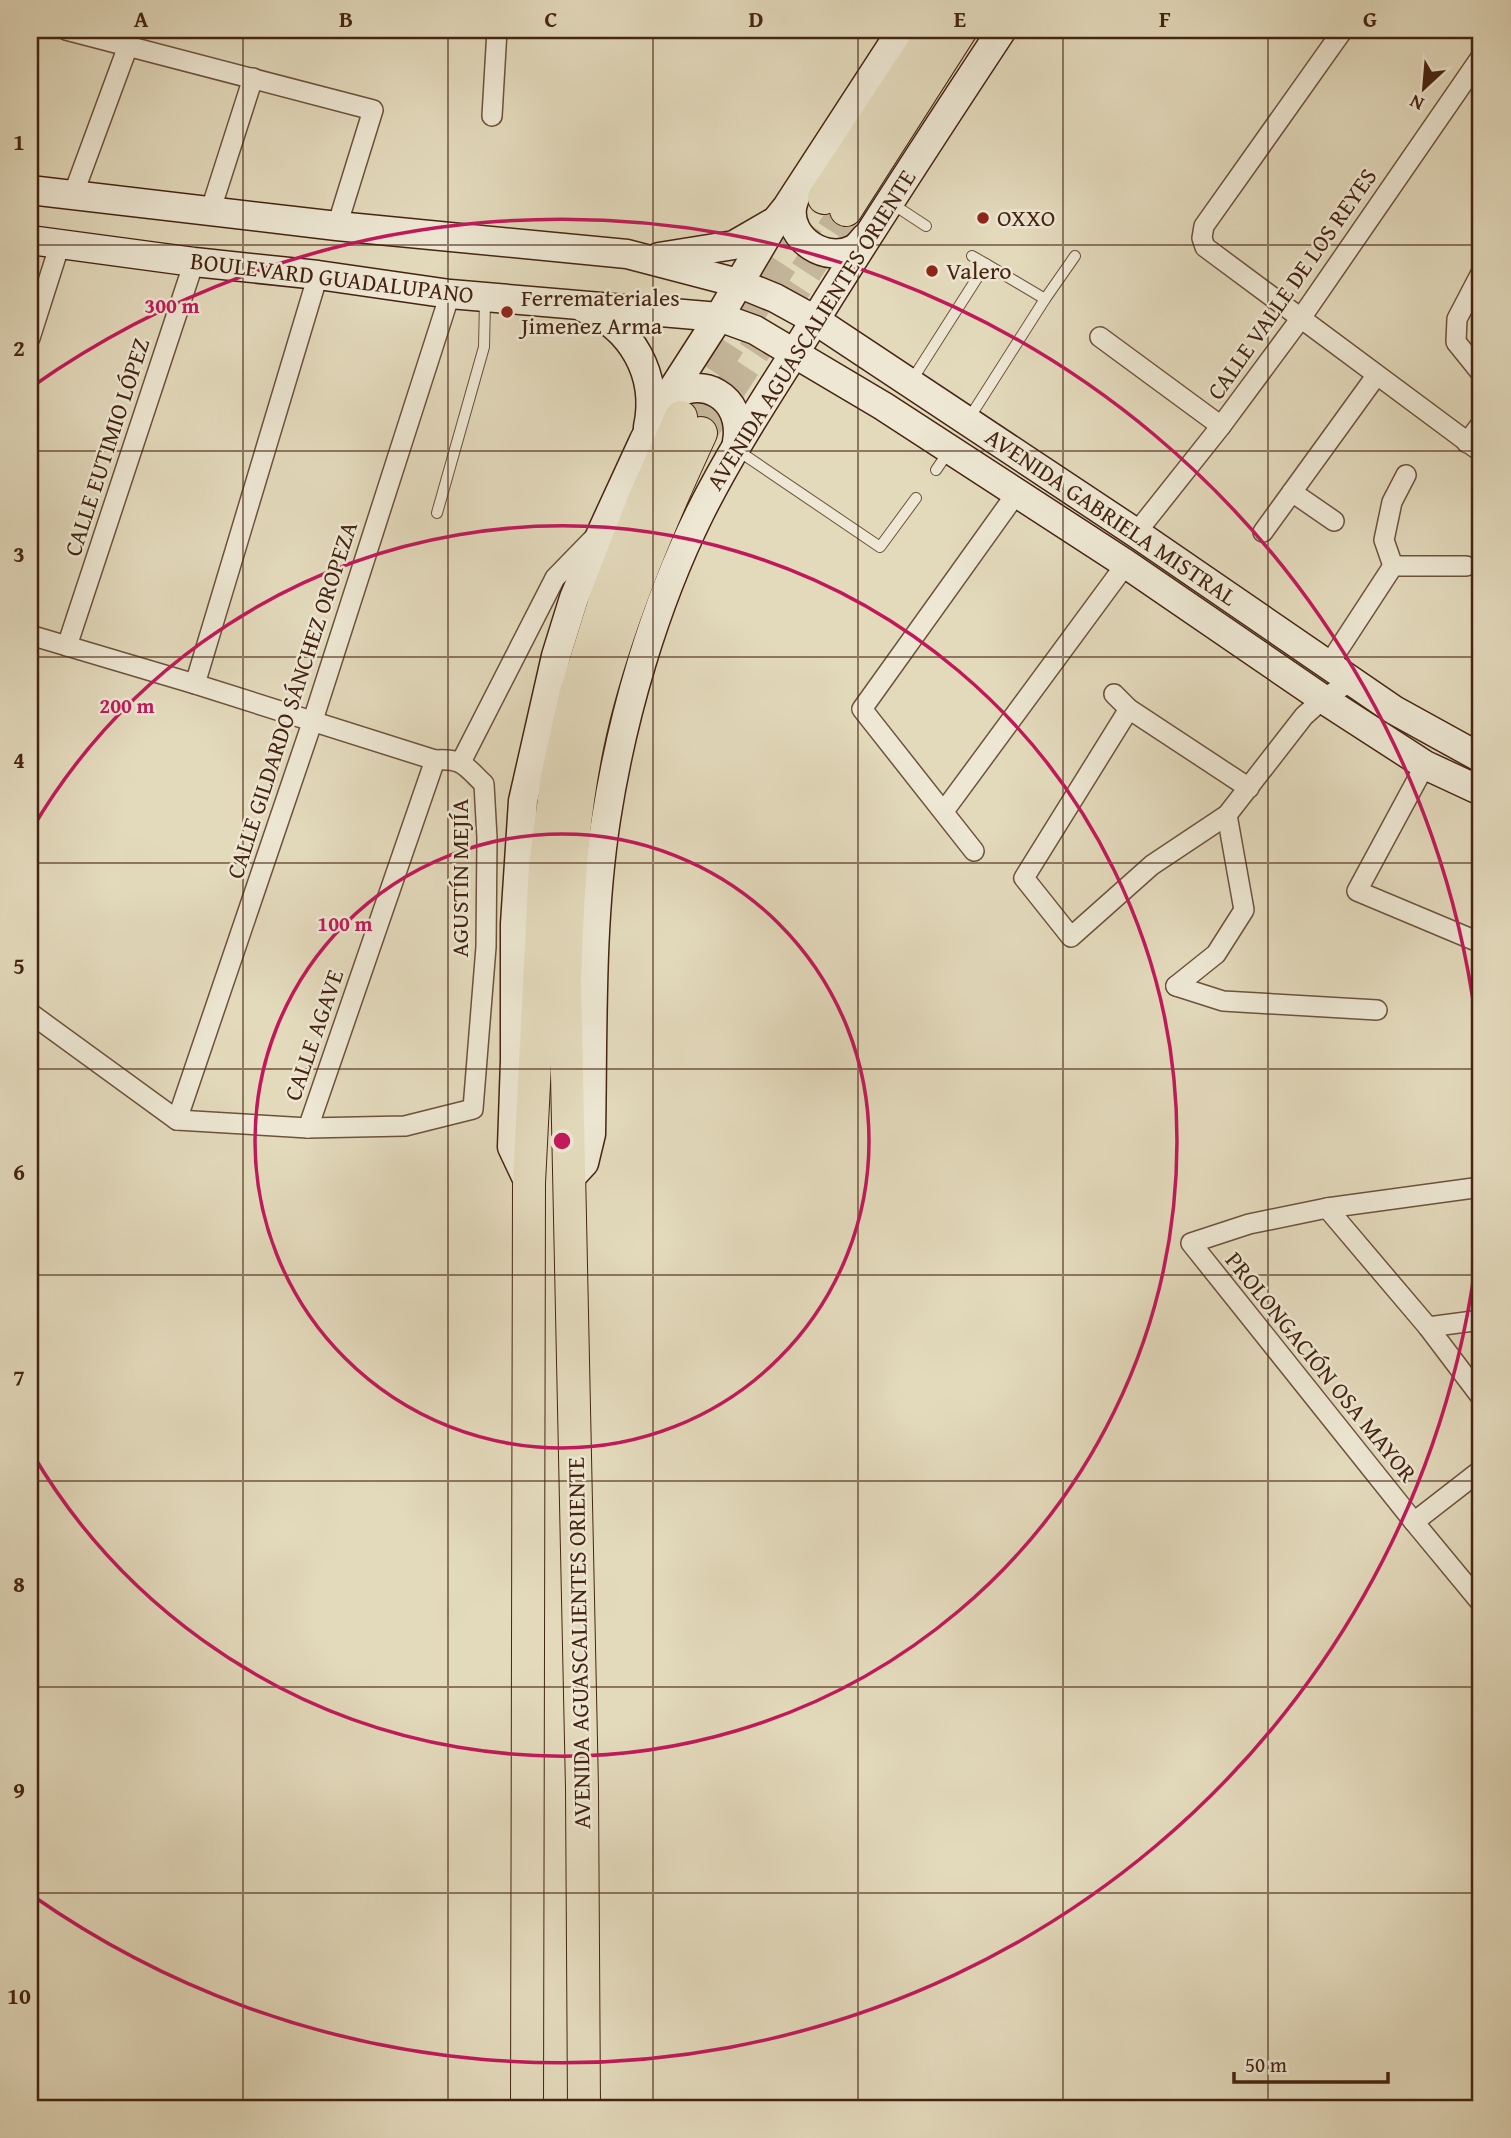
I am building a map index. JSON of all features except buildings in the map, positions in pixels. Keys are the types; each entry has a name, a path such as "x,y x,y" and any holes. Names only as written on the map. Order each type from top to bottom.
{"main road":[{"name":"AVENIDA AGUASCALIENTES ORIENTE","path":"823,199 902,30"},
{"name":"AVENIDA AGUASCALIENTES ORIENTE","path":"823,199 935,30"},
{"name":"AVENIDA AGUASCALIENTES ORIENTE","path":"527,2108 529,1183 545,865 557,777 575,696 605,600 644,500 683,417 719,317 775,222 823,199 961,30"},
{"name":"AVENIDA AGUASCALIENTES ORIENTE","path":"570,1178 584,1163 591,1134 594,941 606,818 624,729 664,594 699,515 735,445 1002,30"},
{"name":"BOULEVARD GUADALUPANO","path":"30,190 337,226 626,254 738,283"},
{"path":"823,199 792,205 794,225 805,242 813,248 834,254 845,252 855,248 869,233"},
{"path":"648,259 734,245 775,222"},
{"name":"BOULEVARD GUADALUPANO","path":"30,240 450,294 719,317 755,330 793,354"},
{"name":"AVENIDA GABRIELA MISTRAL","path":"738,283 775,298 814,320 1136,533 1394,710 1481,758"},
{"path":"571,304 586,308 612,323 628,340 640,359 650,391 650,416 644,440"},
{"name":"AVENIDA GABRIELA MISTRAL","path":"793,354 883,406 943,460 1016,494 1126,564 1323,699 1425,765 1481,791"},
{"path":"683,417 682,390 692,388 713,391 722,396 735,412 739,432 735,445"},
{"name":"AVENIDA AGUASCALIENTES ORIENTE","path":"529,1183 512,1147 515,924 523,802 556,656 574,598 644,440 683,417"},
{"name":"AVENIDA AGUASCALIENTES ORIENTE","path":"584,2108 582,1775 565,980 568,882 580,786 597,702 623,620 664,512 683,417"}],"street":[{"path":"66,30 373,110 337,226"},
{"path":"492,116 497,30"},
{"path":"1343,30 1204,226 1202,238 1205,247 1474,447 1481,424"},
{"path":"72,195 128,46"},
{"name":"CALLE VALLE DE LOS REYES","path":"1136,533 1221,426 1301,318 1481,57"},
{"path":"210,212 253,78"},
{"path":"30,338 60,244"},
{"name":"CALLE EUTIMIO LÓPEZ","path":"67,646 194,262"},
{"path":"1481,273 1457,319 1455,342 1481,373"},
{"path":"195,684 318,275"},
{"name":"CALLE GILDARDO SÁNCHEZ OROPEZA","path":"177,1119 313,720 450,294"},
{"path":"1100,337 1221,426"},
{"path":"1263,532 1376,376"},
{"path":"1129,709 1024,878 1071,937 1152,865 1227,815 1304,716 1323,699 1340,673 1393,566 1384,540 1392,502 1406,475"},
{"path":"1292,492 1334,521"},
{"path":"974,852 862,709 1016,494"},
{"name":"AGUSTÍN MEJÍA","path":"308,1128 405,1126 473,1110 486,947 487,838 484,784 461,762 555,578 603,529"},
{"path":"944,811 1126,564"},
{"path":"1393,566 1466,566"},
{"path":"30,635 313,720 435,760 451,759 461,762"},
{"path":"1114,694 1129,709 1249,789"},
{"name":"CALLE AGAVE","path":"308,1128 435,760"},
{"path":"1425,765 1357,891 1481,943"},
{"path":"1227,815 1244,910 1216,954 1176,986 1223,1002 1377,1010"},
{"path":"30,1013 177,1119 308,1128"},
{"path":"1327,1208 1481,1187"},
{"path":"1327,1208 1428,1327 1481,1397"},
{"name":"PROLONGACIÓN OSA MAYOR","path":"1327,1208 1249,1224 1191,1243 1481,1603"},
{"path":"1428,1327 1481,1320"},
{"path":"1414,1522 1481,1470"}],"lane":[{"path":"889,202 926,226"},
{"path":"972,256 1045,299"},
{"path":"967,420 1075,256"},
{"path":"910,383 986,264"},
{"path":"437,513 484,347 485,297"},
{"path":"735,445 880,547 916,498"}],"tunnel":[{"path":"686,411 824,198"},
{"path":"701,433 846,210"}],"place":[{"name":"OXXO","path":"983,218"},
{"name":"Valero","path":"932,271"},
{"name":"Ferremateriales Jimenez Arma","path":"507,312"}]}
